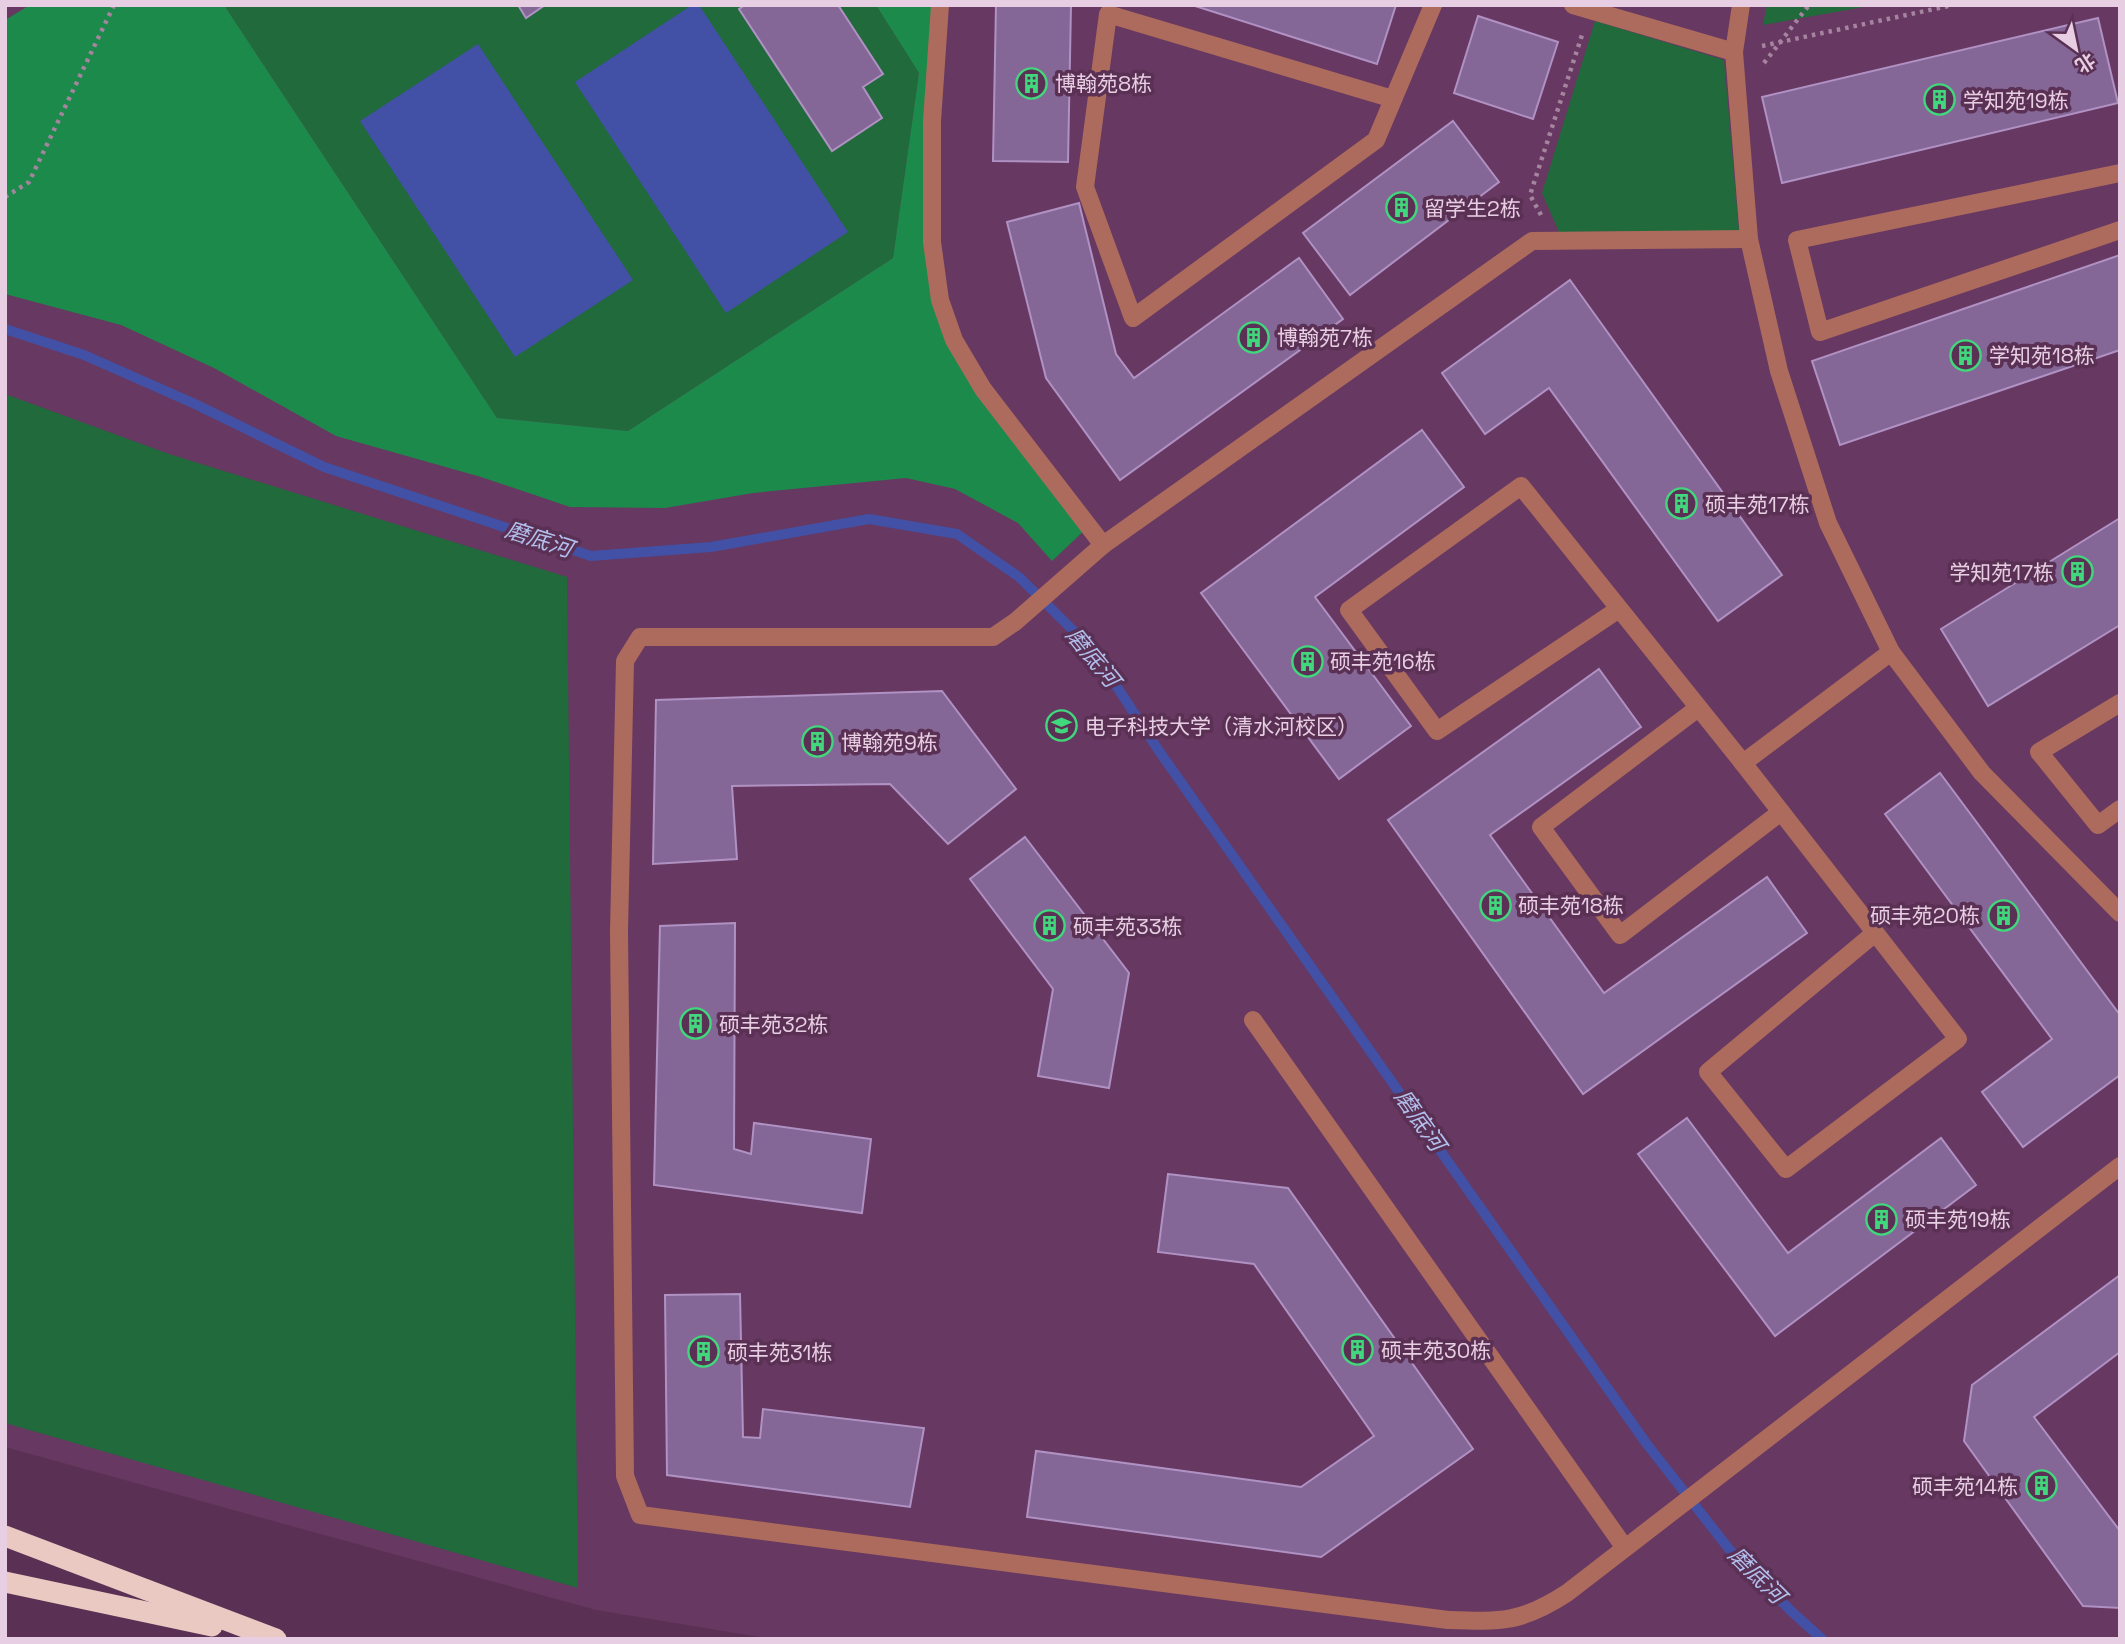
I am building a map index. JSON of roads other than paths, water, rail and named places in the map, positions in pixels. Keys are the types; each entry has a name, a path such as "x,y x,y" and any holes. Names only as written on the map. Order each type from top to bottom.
{"highway":[{"path":"5,1536 274,1639"},
{"path":"5,1582 274,1639"}],"street":[{"path":"940,5 932,121 932,242 940,300 954,340 983,389 1104,545"},
{"path":"1394,99 1108,14 1085,187 1133,318 1376,140 1394,99 1433,5"},
{"path":"1741,5 1734,52 1749,239 1779,371 1828,523 1891,652 1982,774 2120,913"},
{"path":"1581,8 1734,52"},
{"path":"2120,173 1797,240 1821,332 2120,230"},
{"path":"1749,239 1532,241 1104,545 993,637 640,637 625,661 619,932 625,1476 640,1515 1448,1620 1498,1622 1540,1611 1656,1525 1743,1455 2120,1166"},
{"path":"1619,609 1437,730 1349,610 1521,486 1744,763 1958,1039 1786,1169 1708,1072 1875,933"},
{"path":"1744,763 1891,652"},
{"path":"2120,703 2039,752 2098,825 2120,809"},
{"path":"1698,708 1541,827 1620,935 1781,812"},
{"path":"1253,1020 1625,1548"}],"water":[{"path":"692,5 699,5 848,232 726,313 575,82"},
{"path":"478,44 633,280 515,357 360,121"}],"waterway":[{"name":"磨底河","path":"5,329 84,355 195,404 324,467 591,556 711,547 869,519 957,534 1019,577 1092,649 1159,751 1646,1443 1729,1549 1822,1639"}],"place":[{"name":"博翰苑8栋","path":"1032,83"},
{"name":"学知苑19栋","path":"1940,100"},
{"name":"留学生2栋","path":"1401,208"},
{"name":"博翰苑7栋","path":"1254,337"},
{"name":"学知苑18栋","path":"1966,355"},
{"name":"硕丰苑17栋","path":"1682,504"},
{"name":"学知苑17栋","path":"2077,572"},
{"name":"硕丰苑16栋","path":"1307,661"},
{"name":"电子科技大学（清水河校区）","path":"1062,726"},
{"name":"博翰苑9栋","path":"818,742"},
{"name":"硕丰苑18栋","path":"1495,905"},
{"name":"硕丰苑20栋","path":"2003,915"},
{"name":"硕丰苑33栋","path":"1050,926"},
{"name":"硕丰苑32栋","path":"696,1024"},
{"name":"硕丰苑19栋","path":"1882,1219"},
{"name":"硕丰苑30栋","path":"1358,1350"},
{"name":"硕丰苑31栋","path":"704,1352"},
{"name":"硕丰苑14栋","path":"2041,1486"}]}
